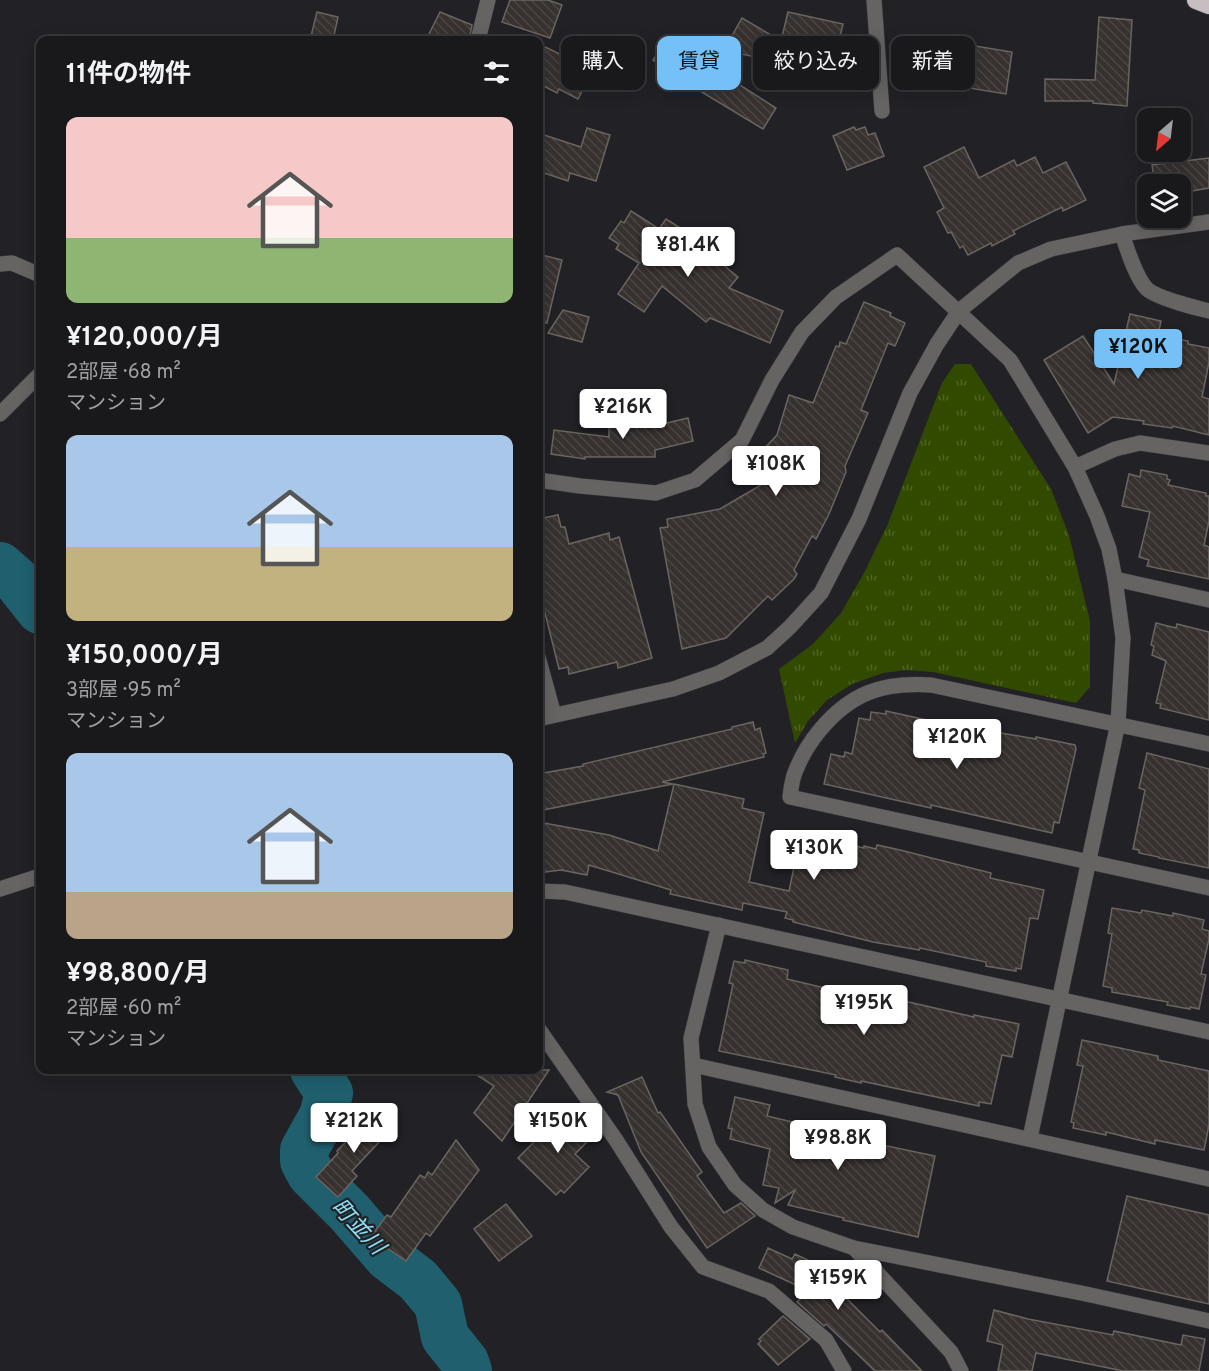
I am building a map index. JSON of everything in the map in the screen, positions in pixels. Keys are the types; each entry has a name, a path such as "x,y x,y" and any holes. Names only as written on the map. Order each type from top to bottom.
{"highway":[{"path":"1196,0 1209,5"}],"street":[{"path":"479,36 488,0"},
{"path":"874,0 882,111"},
{"path":"543,718 673,689 719,673 767,648 790,627 821,593 859,519 910,393 937,344 959,311 1018,263 1052,249 1122,234 1209,222"},
{"path":"1122,234 1132,264 1148,290 1184,305 1209,311"},
{"path":"543,481 656,493 695,480 742,440 772,380 802,332 836,297 897,255 1010,360 1075,467 1097,516 1109,549 1123,638 1118,723 1030,1138"},
{"path":"0,264 12,263 36,273"},
{"path":"0,414 36,378"},
{"path":"1075,467 1115,449 1140,443 1209,453"},
{"path":"1115,579 1209,600"},
{"path":"543,675 554,715"},
{"path":"1209,744 931,684 907,683 885,687 854,698 835,712 809,744 795,771 790,797 1209,888"},
{"path":"0,889 36,877"},
{"path":"543,891 565,892 1209,1032"},
{"path":"718,925 692,1038 695,1104 709,1147 735,1185 763,1210 793,1227 854,1248 1209,1321"},
{"path":"543,1035 616,1140 671,1227 703,1267 770,1291 825,1340 844,1371"},
{"path":"693,1065 1209,1179"},
{"path":"854,1248 951,1352 961,1371"}],"green space":[{"path":"955,364 971,364 1051,489 1069,535 1090,621 1090,687 1076,703 933,672 906,670 883,673 852,684 827,700 808,721 795,743 779,669 813,644 841,613 887,526 942,383"}],"building":[{"path":"510,0 548,0 562,5 550,38 502,22"},
{"path":"317,12 338,17 334,36 311,36"},
{"path":"440,12 472,25 470,36 428,36"},
{"path":"788,12 843,24 840,36 782,36"},
{"path":"1099,17 1132,20 1127,106 1093,103 1093,101 1045,101 1045,79 1095,80"},
{"path":"742,18 773,36 753,36 753,57 741,54 741,36 732,36"},
{"path":"975,46 1012,52 1006,94 975,89"},
{"path":"545,47 561,55 561,90 583,90 578,99 559,89 557,93 543,86"},
{"path":"741,86 776,108 763,129 700,91 741,90"},
{"path":"854,127 856,130 865,127 868,135 875,133 884,156 847,170 833,136"},
{"path":"587,128 610,135 596,181 570,173 568,181 543,173 543,135 581,147"},
{"path":"964,147 979,178 1014,160 1017,166 1035,157 1043,173 1066,162 1086,200 1063,211 1062,207 1013,231 1015,234 992,246 991,243 968,255 963,246 960,248 951,232 948,233 937,212 944,208 924,167"},
{"path":"1209,158 1209,188 1191,191 1191,174 1153,174 1152,165"},
{"path":"631,211 659,229 666,219 687,232 686,234 738,277 729,288 783,311 770,343 710,318 706,322 662,286 644,312 618,294 639,263 616,249 619,244 609,238 621,221 624,223"},
{"path":"543,255 562,260 547,323 543,323"},
{"path":"864,302 891,313 890,316 905,323 895,346 888,343 861,410 868,413 845,466 846,472 829,514 816,539 812,536 794,570 797,574 794,579 772,600 768,596 726,638 682,649 660,528 668,527 667,519 720,509 761,485 745,469 777,435 789,395 813,403 836,346 839,347 840,342 846,344"},
{"path":"563,310 589,317 582,342 548,333"},
{"path":"1130,314 1161,321 1158,335 1209,348 1209,362 1202,397 1209,399 1209,435 1173,426 1172,428 1143,424 1144,421 1113,417 1088,433 1044,360 1083,336 1114,384"},
{"path":"688,418 693,441 655,450 655,457 585,457 585,459 551,454 554,430 609,437 609,420 667,423"},
{"path":"1141,470 1167,475 1167,479 1170,480 1168,485 1206,493 1206,496 1209,496 1209,521 1204,545 1209,547 1209,579 1147,566 1149,560 1139,557 1150,512 1122,506 1129,474 1140,477"},
{"path":"558,515 561,527 565,527 569,544 609,533 610,540 619,537 652,658 618,668 617,662 569,674 568,667 559,669 543,605 543,518"},
{"path":"1156,623 1176,628 1177,624 1209,632 1209,720 1160,708 1161,704 1156,703 1166,661 1152,655 1154,646 1151,645"},
{"path":"886,711 995,735 995,732 1036,739 1036,737 1075,745 1059,823 1054,822 1052,833 931,805 931,808 824,784 831,754 844,757 845,752 852,754 859,718 870,720 871,712 886,714"},
{"path":"753,722 755,730 760,728 766,753 763,754 764,757 662,782 673,784 543,810 543,773 583,766 583,764 732,729 732,727"},
{"path":"1147,753 1209,769 1209,868 1139,853 1139,850 1133,849 1145,790 1139,788"},
{"path":"674,784 744,799 742,808 764,813 749,882 789,891 801,834 864,848 864,846 876,849 877,845 900,850 991,873 990,878 1044,890 1038,919 1030,918 1021,969 1016,968 1016,971 986,966 986,962 920,948 919,950 873,942 793,922 785,918 787,912 743,903 742,910 670,894 671,890 589,865 587,875 561,870 543,872 543,823 609,835 658,851"},
{"path":"1112,908 1141,913 1142,910 1173,916 1173,913 1204,920 1202,929 1209,931 1209,939 1201,974 1206,975 1199,1009 1167,1005 1168,1002 1112,992 1112,988 1103,986 1112,934 1108,933"},
{"path":"745,960 788,970 787,979 854,995 881,999 882,996 974,1017 974,1015 1019,1024 1012,1057 1002,1055 991,1104 979,1102 979,1106 861,1081 861,1083 835,1077 836,1075 719,1051 733,984 729,983 734,961 745,963"},
{"path":"1082,1040 1158,1056 1158,1060 1209,1071 1209,1125 1204,1150 1155,1140 1155,1144 1106,1132 1106,1135 1073,1128 1074,1123 1071,1122 1083,1066 1077,1065"},
{"path":"543,1070 549,1070 502,1141 474,1113 494,1086 475,1074 543,1074"},
{"path":"642,1077 658,1113 660,1112 702,1172 697,1176 724,1213 741,1203 755,1216 707,1248 641,1152 618,1095 607,1092"},
{"path":"735,1097 770,1105 767,1116 801,1124 801,1128 935,1156 918,1237 788,1205 795,1190 775,1203 779,1188 763,1185 770,1149 730,1139 732,1129 728,1128"},
{"path":"566,1110 593,1136 575,1154 589,1167 564,1193 561,1190 556,1195 518,1158"},
{"path":"376,1111 395,1125 352,1171 357,1176 338,1197 316,1177 338,1153 337,1151"},
{"path":"456,1140 479,1170 430,1236 426,1233 406,1261 377,1241 379,1238 373,1234 387,1215 391,1217 420,1175 425,1178 428,1172 432,1175"},
{"path":"1127,1196 1209,1215 1209,1304 1107,1281"},
{"path":"506,1204 532,1236 499,1261 474,1229"},
{"path":"768,1248 792,1259 795,1254 837,1274 852,1289 844,1296 880,1332 882,1330 922,1371 875,1371 826,1324 824,1326 797,1302 809,1291 759,1268"},
{"path":"994,1310 1028,1319 1113,1335 1114,1331 1181,1345 1183,1335 1205,1339 1199,1371 1123,1371 1036,1353 1032,1371 998,1371 1003,1345 987,1341"},
{"path":"783,1316 810,1339 778,1365 758,1344 761,1341 759,1339"}],"waterway":[{"name":"町並川","path":"0,566 17,581 36,605"},
{"name":"町並川","path":"317,1074 329,1093 323,1116 304,1150 304,1161 311,1174 349,1212 388,1257 418,1280 438,1304 445,1337 465,1362 468,1371"}]}
